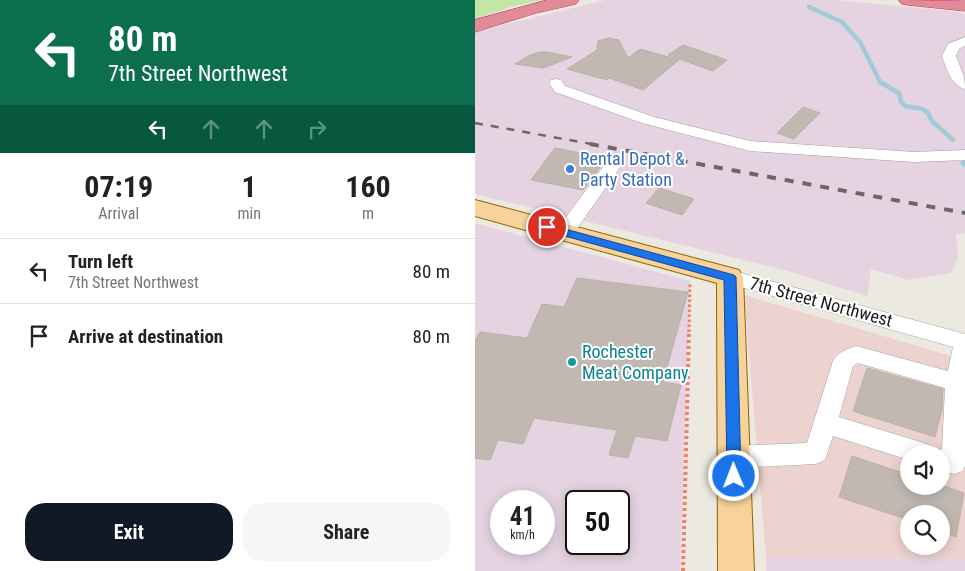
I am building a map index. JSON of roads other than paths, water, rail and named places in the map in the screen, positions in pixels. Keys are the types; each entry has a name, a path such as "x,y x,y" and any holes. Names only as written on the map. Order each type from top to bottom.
{"highway":[{"path":"475,26 531,9 570,0"},
{"path":"908,0 965,6"},
{"path":"952,0 965,2"}],"main road":[{"name":"7th Street Northwest","path":"475,208 730,277"},
{"path":"730,277 736,571"}],"street":[{"path":"965,41 953,47 949,56 954,71 965,85"},
{"path":"556,83 560,89 648,120 750,146 914,157 965,155"},
{"path":"565,232 615,164"},
{"name":"7th Street Northwest","path":"730,277 965,342"},
{"path":"950,462 954,463 957,382 965,342"},
{"path":"734,457 816,453 844,361 856,354 957,382"},
{"path":"825,423 900,446"}],"waterway":[{"path":"809,7 842,22 860,42 880,82 899,93 901,102 905,106 923,109 928,113 932,121 953,140"}],"railway":[{"path":"475,123 597,145"},
{"path":"590,144 965,213"}],"place":[{"name":"Rental Depot & Party Station","path":"570,169"},
{"name":"Rochester Meat Company","path":"572,362"}]}
